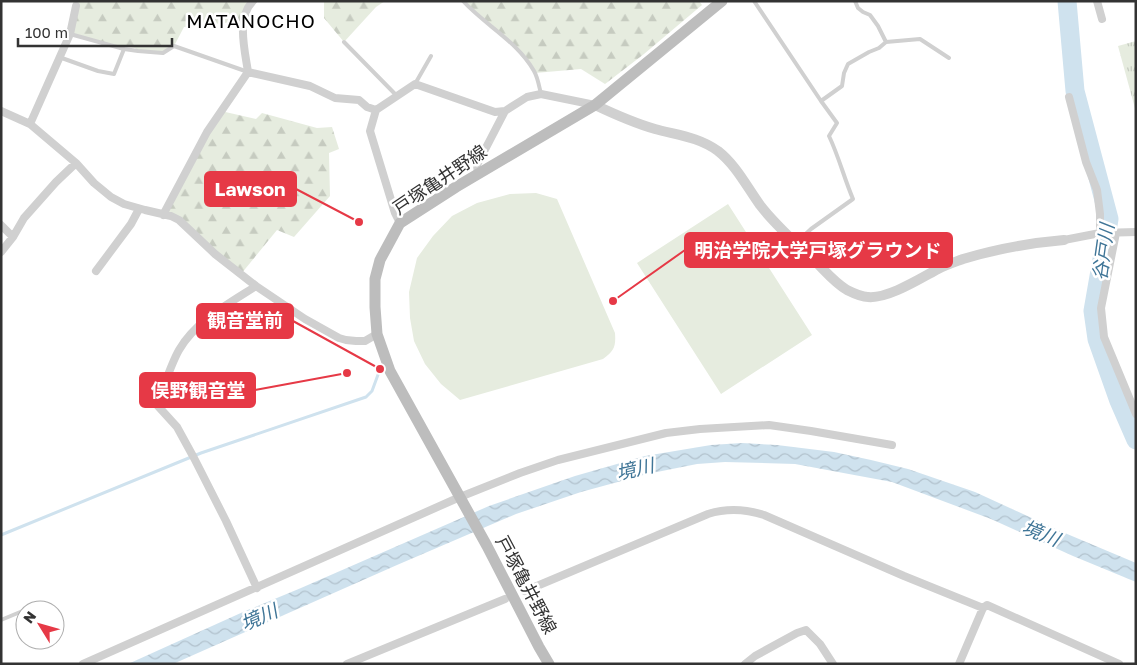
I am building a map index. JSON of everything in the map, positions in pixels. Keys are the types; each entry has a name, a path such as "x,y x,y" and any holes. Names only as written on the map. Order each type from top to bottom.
{"main road":[{"name":"戸塚亀井野線","path":"549,664 462,500 390,371 377,334 374,308 375,279 380,260 400,224 478,174 595,105 722,1"}],"street":[{"path":"163,214 208,132 248,72 243,21 253,1"},
{"path":"1097,1 1102,19"},
{"path":"30,124 70,34 76,6"},
{"path":"248,72 310,86 335,98 359,100 367,107 376,110"},
{"path":"400,224 370,131 376,110 415,84 495,112 505,111 526,98 541,94 595,105 632,122 692,138 707,144 730,163 761,206 834,280 846,290 868,297 890,293 940,268 997,250 1030,243 1064,240 1100,233 1136,232"},
{"path":"1069,97 1086,162 1097,190 1100,233"},
{"path":"1,111 30,124 76,163 94,183 111,197 124,204 179,220 215,254 256,286 305,319 339,338 356,341 365,340 377,334"},
{"path":"478,174 477,165 505,111"},
{"path":"1,252 24,218 76,163"},
{"path":"96,270 132,224 139,209"},
{"path":"1,226 13,236"},
{"path":"1114,233 1101,308 1104,337 1136,414"},
{"path":"256,286 221,308 198,326 187,338 176,358 158,405 177,427 190,450 226,521 256,588"},
{"path":"83,664 462,500 520,473 558,460 657,435 692,430 769,425 892,445"},
{"path":"525,591 708,514 718,511 745,510 764,515 983,608"},
{"path":"347,664 505,599"},
{"path":"959,664 983,608 987,605 1119,664"},
{"path":"745,664 755,656 806,630 820,644 833,664"}],"lane":[{"path":"463,1 506,38 522,55 535,73 541,94"},
{"path":"754,1 837,123 830,136 853,199 811,229 796,243"},
{"path":"855,1 858,8 870,15 886,42"},
{"path":"70,34 138,51 164,53 174,46 248,72"},
{"path":"821,101 842,86 848,64 879,48 886,42 920,39 949,58"},
{"path":"344,42 397,96"},
{"path":"60,57 89,68 114,74 124,49"},
{"path":"415,84 431,56"},
{"path":"1,620 15,614"}],"green space":[{"path":"72,1 253,1 243,21 184,27 174,46 163,53 138,51 135,48 102,43 70,34 76,6"},
{"path":"324,1 385,1 376,7 344,42 324,18"},
{"path":"463,1 699,1 702,5 605,84 581,69 535,73 510,42"},
{"path":"1136,41 1136,112 1118,46"},
{"path":"221,111 256,119 262,113 317,128 332,127 339,149 329,153 330,196 294,237 277,230 241,274 187,227 163,215"},
{"path":"536,193 557,199 615,333 614,348 603,359 460,400 441,384 425,364 414,341 410,318 409,292 417,258 433,236 452,216 477,203 510,194"},
{"path":"728,204 812,335 721,394 637,263"}],"water":[{"name":"境川","path":"742,443 834,452 908,469 975,492 1136,563 1136,582 991,519 892,482 795,464 725,462 697,464 647,474 581,492 516,514 173,664 128,664 243,612 489,506 575,476 645,456 711,445"}],"waterway":[{"name":"谷戸川","path":"1067,1 1075,91 1109,219 1093,311 1097,339 1119,401 1136,440"},
{"path":"1,535 201,453 366,397 372,391 379,372"}],"place":[{"name":"Lawson","path":"359,222"},
{"name":"明治学院大学戸塚グラウンド","path":"613,301"},
{"name":"観音堂前","path":"380,369"},
{"name":"俣野観音堂","path":"347,373"}],"district":[{"name":"MATANOCHO","path":"251,21"}]}
